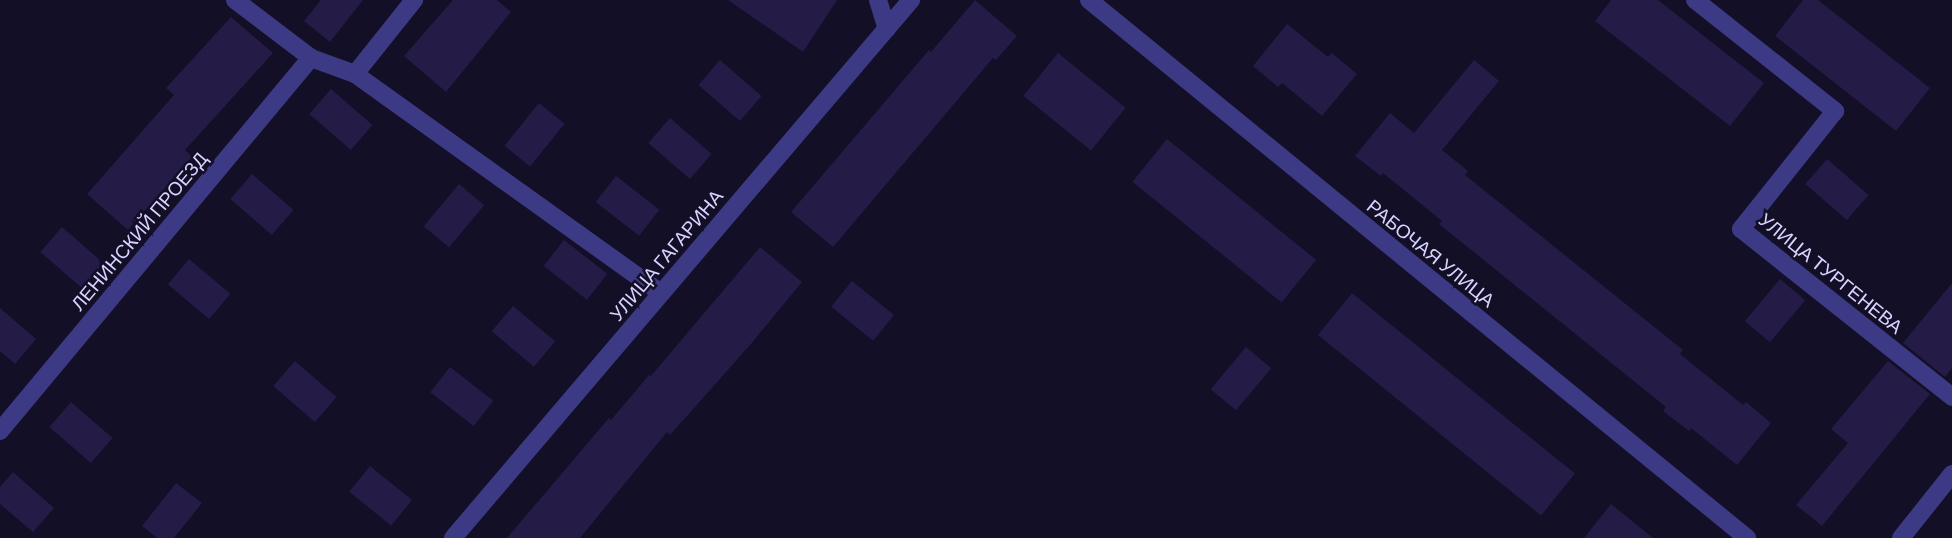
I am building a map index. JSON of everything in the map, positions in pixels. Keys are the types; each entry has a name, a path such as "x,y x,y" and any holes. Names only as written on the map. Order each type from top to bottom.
{"street":[{"path":"235,0 311,58 355,74 661,293"},
{"path":"355,74 414,0"},
{"path":"877,0 887,29"},
{"name":"УЛИЦА ГАГАРИНА","path":"453,538 911,0"},
{"name":"РАБОЧАЯ УЛИЦА","path":"1089,0 1747,538"},
{"name":"УЛИЦА ТУРГЕНЕВА","path":"1695,0 1835,111 1741,229 1952,397"},
{"name":"ЛЕНИНСКИЙ ПРОЕЗД","path":"0,431 311,58"},
{"path":"1900,538 1952,474"}],"building":[{"path":"321,0 363,0 330,42 304,21"},
{"path":"453,0 497,0 511,12 446,92 404,56"},
{"path":"728,0 837,0 803,52"},
{"path":"975,0 1017,36 996,60 993,58 833,247 791,212"},
{"path":"1611,0 1658,0 1764,83 1730,126 1595,21"},
{"path":"1803,0 1818,0 1930,88 1896,131 1775,36"},
{"path":"231,17 273,53 185,150 192,157 128,230 87,194 174,95 166,88"},
{"path":"1287,24 1328,57 1332,53 1357,74 1322,116 1282,83 1278,87 1253,66"},
{"path":"1058,53 1126,108 1091,150 1023,96"},
{"path":"720,60 762,96 740,121 698,85"},
{"path":"1474,60 1499,81 1442,150 1468,171 1465,175 1683,350 1680,354 1743,405 1746,402 1771,423 1737,465 1691,428 1689,431 1663,411 1666,407 1439,224 1442,221 1383,173 1381,176 1355,156 1390,113 1414,133"},
{"path":"331,89 373,125 351,150 309,114"},
{"path":"539,103 565,124 530,167 504,146"},
{"path":"670,118 712,154 690,179 648,143"},
{"path":"1167,139 1316,260 1282,303 1132,182"},
{"path":"1827,159 1869,195 1847,220 1805,184"},
{"path":"252,174 294,210 272,235 230,199"},
{"path":"616,176 659,210 639,236 596,202"},
{"path":"459,184 484,205 449,247 424,226"},
{"path":"62,227 104,263 82,288 40,252"},
{"path":"564,240 607,274 587,300 544,266"},
{"path":"760,247 802,282 750,345 670,435 667,432 580,538 507,538 609,418 611,420 649,375 651,376"},
{"path":"189,259 230,294 209,319 168,284"},
{"path":"1780,279 1805,300 1770,342 1745,321"},
{"path":"852,281 894,315 873,341 831,307"},
{"path":"1952,283 1952,368 1945,377 1903,343"},
{"path":"1352,293 1575,474 1541,516 1318,335"},
{"path":"513,306 555,341 534,367 492,331"},
{"path":"0,308 36,339 15,364 0,351"},
{"path":"1246,347 1271,368 1236,410 1211,389"},
{"path":"295,361 337,397 315,422 273,386"},
{"path":"1888,361 1930,394 1822,526 1796,505 1848,443 1831,429"},
{"path":"450,367 493,401 474,426 430,392"},
{"path":"71,402 113,438 91,463 49,427"},
{"path":"370,466 412,500 391,526 349,492"},
{"path":"13,472 54,508 33,532 0,504 0,487"},
{"path":"176,483 202,503 174,538 157,538 142,526"},
{"path":"1611,504 1653,538 1584,538"}]}
